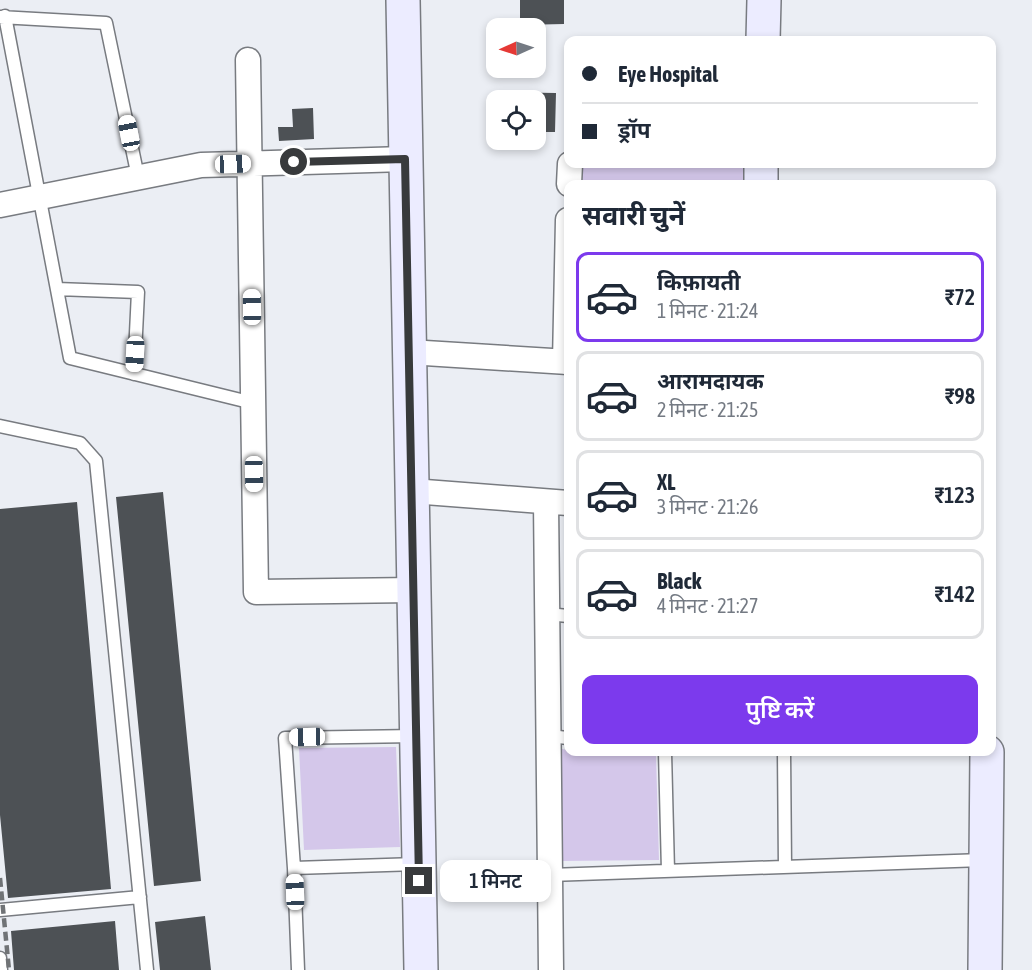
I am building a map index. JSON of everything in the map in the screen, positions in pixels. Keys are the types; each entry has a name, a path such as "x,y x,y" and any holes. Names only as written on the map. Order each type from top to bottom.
{"street":[{"path":"403,0 421,970"},
{"path":"763,36 764,0"},
{"path":"248,60 256,592 414,590"},
{"path":"0,205 201,165 405,159"},
{"path":"409,352 564,362"},
{"path":"412,491 557,502 558,737 550,875 551,970"},
{"path":"985,970 987,756"}],"lane":[{"path":"138,177 106,23 2,16 70,358 253,403"},
{"path":"57,289 138,292 134,374"},
{"path":"0,426 80,443 96,462 147,970"},
{"path":"298,970 285,738 416,736"},
{"path":"665,756 668,871"},
{"path":"784,756 785,867"},
{"path":"550,875 986,860"},
{"path":"294,867 418,864"},
{"path":"0,910 140,897"},
{"path":"0,958 1,970"}],"shaded area":[{"path":"580,168 746,168 746,180 580,180"},
{"path":"396,747 400,847 304,850 299,748"},
{"path":"562,749 564,749 564,756 656,756 659,860 562,861"}],"building":[{"path":"520,0 564,0 564,24 546,24 546,18 520,18"},
{"path":"546,93 556,93 555,132 546,132"},
{"path":"313,108 314,139 279,141 278,127 293,127 292,109"},
{"path":"163,492 201,881 154,886 116,497"},
{"path":"77,502 111,889 8,898 0,815 0,509"},
{"path":"205,916 211,970 160,970 155,922"},
{"path":"115,921 119,970 14,970 11,931"}],"railway":[{"path":"0,878 9,970"}],"route":[{"path":"294,162 405,159 419,881"}]}
